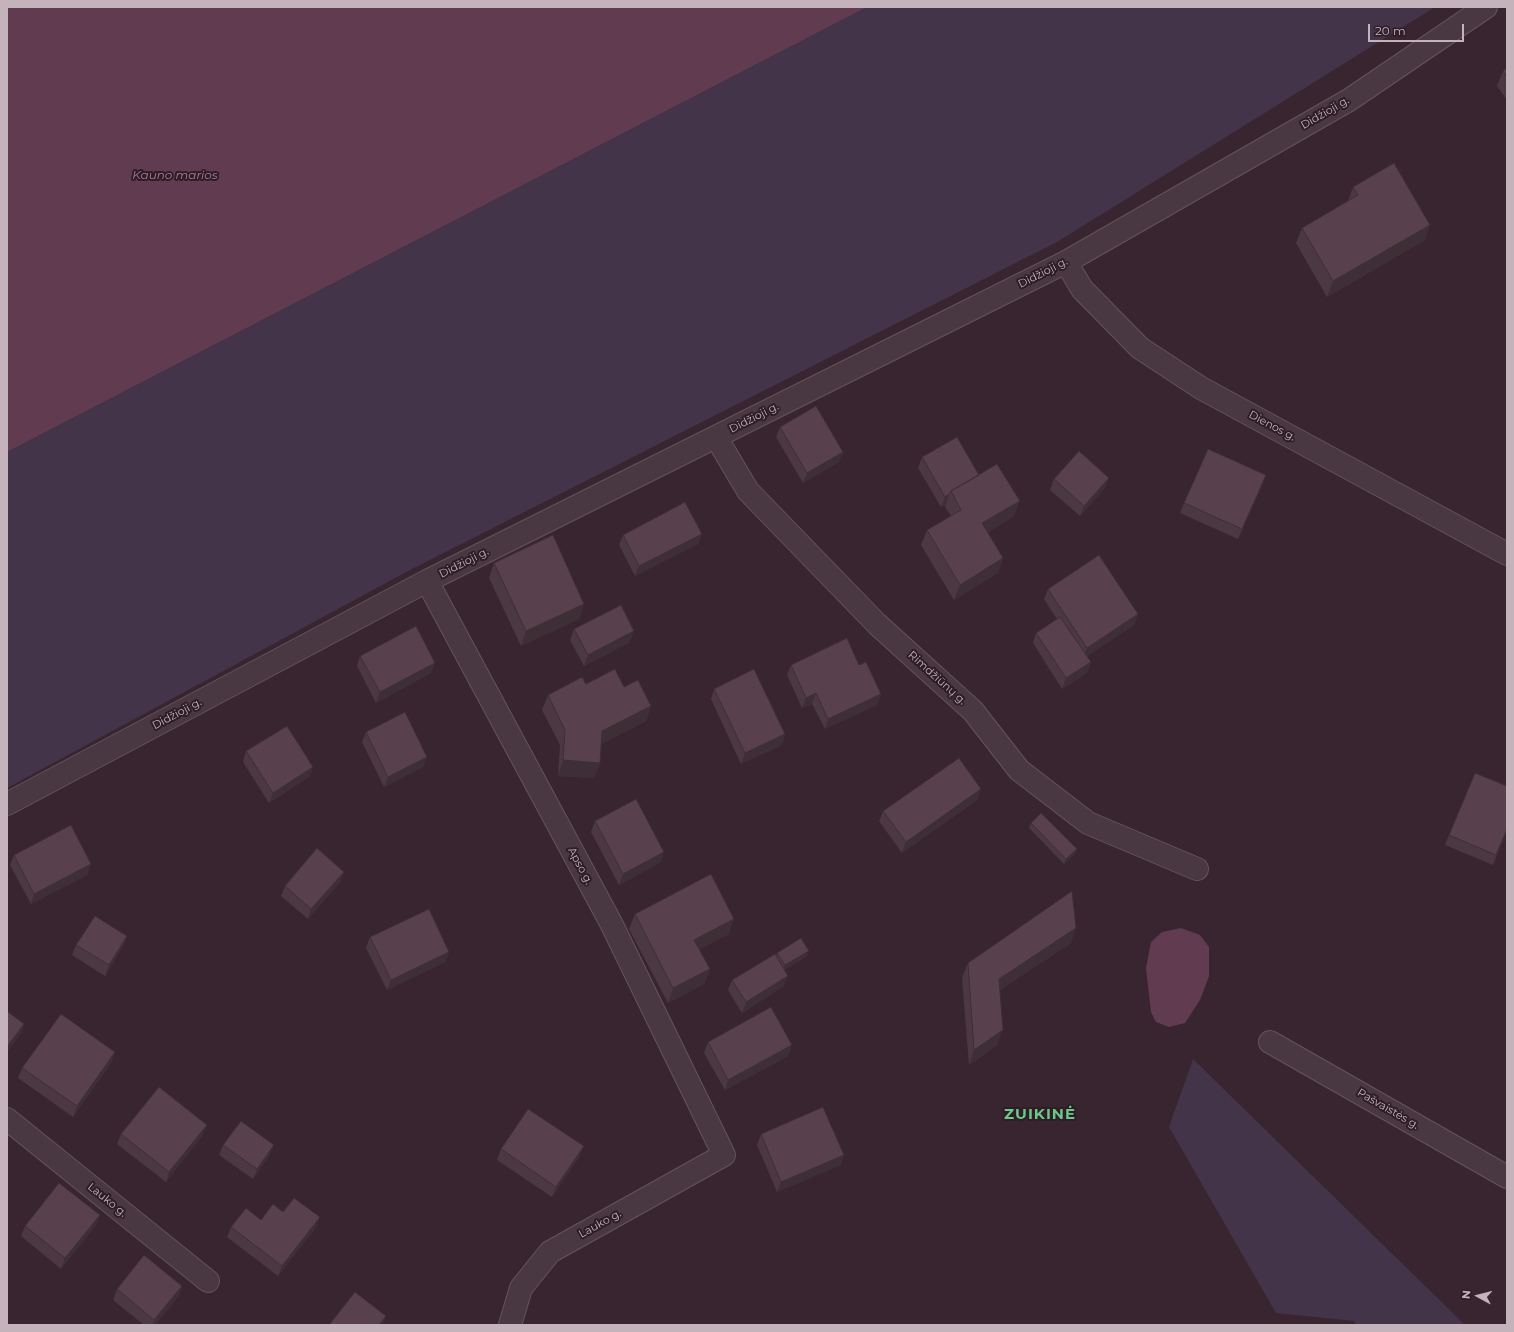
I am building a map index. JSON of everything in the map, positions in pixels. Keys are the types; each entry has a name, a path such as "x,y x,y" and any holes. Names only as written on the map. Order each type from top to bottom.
{"street":[{"name":"Didžioji g.","path":"7,804 427,581 1066,262 1348,100 1486,7"},
{"name":"Dienos g.","path":"1066,262 1082,289 1140,348 1201,388 1507,554"},
{"name":"Rimdžiūnų g.","path":"716,437 748,491 877,624 973,711 1019,770 1088,824 1197,869"},
{"name":"Apso g.","path":"427,581 611,923 724,1155"},
{"name":"Pašvaistės g.","path":"1270,1042 1507,1177"},
{"name":"Lauko g.","path":"7,1119 208,1280"},
{"name":"Lauko g.","path":"510,1325 521,1288 550,1252 724,1155"}],"shaded area":[{"path":"867,7 1435,7 1057,242 410,570 7,788 7,452"},
{"path":"1193,1059 1465,1325 1356,1325 1354,1321 1276,1313 1169,1127"}],"water":[{"name":"Kauno marios","path":"7,7 867,7 7,452"},
{"path":"1181,928 1200,935 1209,947 1209,976 1200,1000 1185,1023 1169,1027 1156,1022 1151,1012 1146,968 1151,942 1162,932"}],"building":[{"path":"1507,68 1507,77 1503,71"},
{"path":"1394,163 1430,225 1333,281 1302,228 1358,195 1353,187"},
{"path":"816,406 843,452 807,473 780,427"},
{"path":"957,437 979,475 951,491 945,497 922,457"},
{"path":"1208,449 1266,475 1242,529 1184,503"},
{"path":"1079,451 1109,478 1084,506 1054,479"},
{"path":"997,464 1020,501 982,523 1003,558 960,585 927,530 961,510 951,491"},
{"path":"685,502 702,534 639,566 623,535"},
{"path":"553,535 584,604 526,631 494,563"},
{"path":"1099,555 1138,614 1087,648 1048,589"},
{"path":"621,605 634,631 588,655 574,629"},
{"path":"1060,617 1091,662 1066,678 1036,633"},
{"path":"416,626 435,663 380,692 360,656"},
{"path":"847,638 859,665 866,662 881,694 828,719 816,693 806,698 791,665"},
{"path":"615,669 624,687 638,680 651,706 602,731 600,763 563,760 565,730 548,695 582,677 586,684"},
{"path":"754,669 785,734 745,753 714,689"},
{"path":"405,712 427,757 388,777 366,732"},
{"path":"287,726 313,767 273,793 246,751"},
{"path":"959,758 981,789 906,842 883,811"},
{"path":"1475,773 1507,786 1507,829 1496,855 1449,835"},
{"path":"636,799 664,852 623,874 595,821"},
{"path":"1041,813 1077,849 1066,859 1031,823"},
{"path":"71,825 91,864 34,894 14,855"},
{"path":"317,848 344,872 311,909 285,886"},
{"path":"711,874 734,919 694,940 710,969 673,988 635,914"},
{"path":"1072,891 1076,928 999,979 1003,1030 974,1050 968,963"},
{"path":"429,909 449,952 391,980 370,937"},
{"path":"95,916 127,936 109,965 76,945"},
{"path":"801,938 809,951 785,965 777,953"},
{"path":"775,954 788,976 746,1002 732,980"},
{"path":"771,1007 792,1045 728,1080 708,1042"},
{"path":"7,1011 24,1024 7,1047"},
{"path":"61,1014 115,1052 77,1106 22,1068"},
{"path":"159,1087 207,1125 169,1172 121,1134"},
{"path":"823,1107 844,1155 781,1182 761,1134"},
{"path":"528,1109 584,1146 556,1187 501,1149"},
{"path":"241,1121 274,1145 257,1169 223,1145"},
{"path":"59,1183 100,1215 65,1258 25,1226"},
{"path":"294,1198 320,1217 282,1266 231,1227 246,1208 261,1220 273,1204 283,1212"},
{"path":"144,1255 182,1286 154,1320 117,1289"},
{"path":"355,1292 386,1316 379,1325 329,1325"}],"district":[{"name":"ZUIKINĖ","path":"1040,1115"}]}
